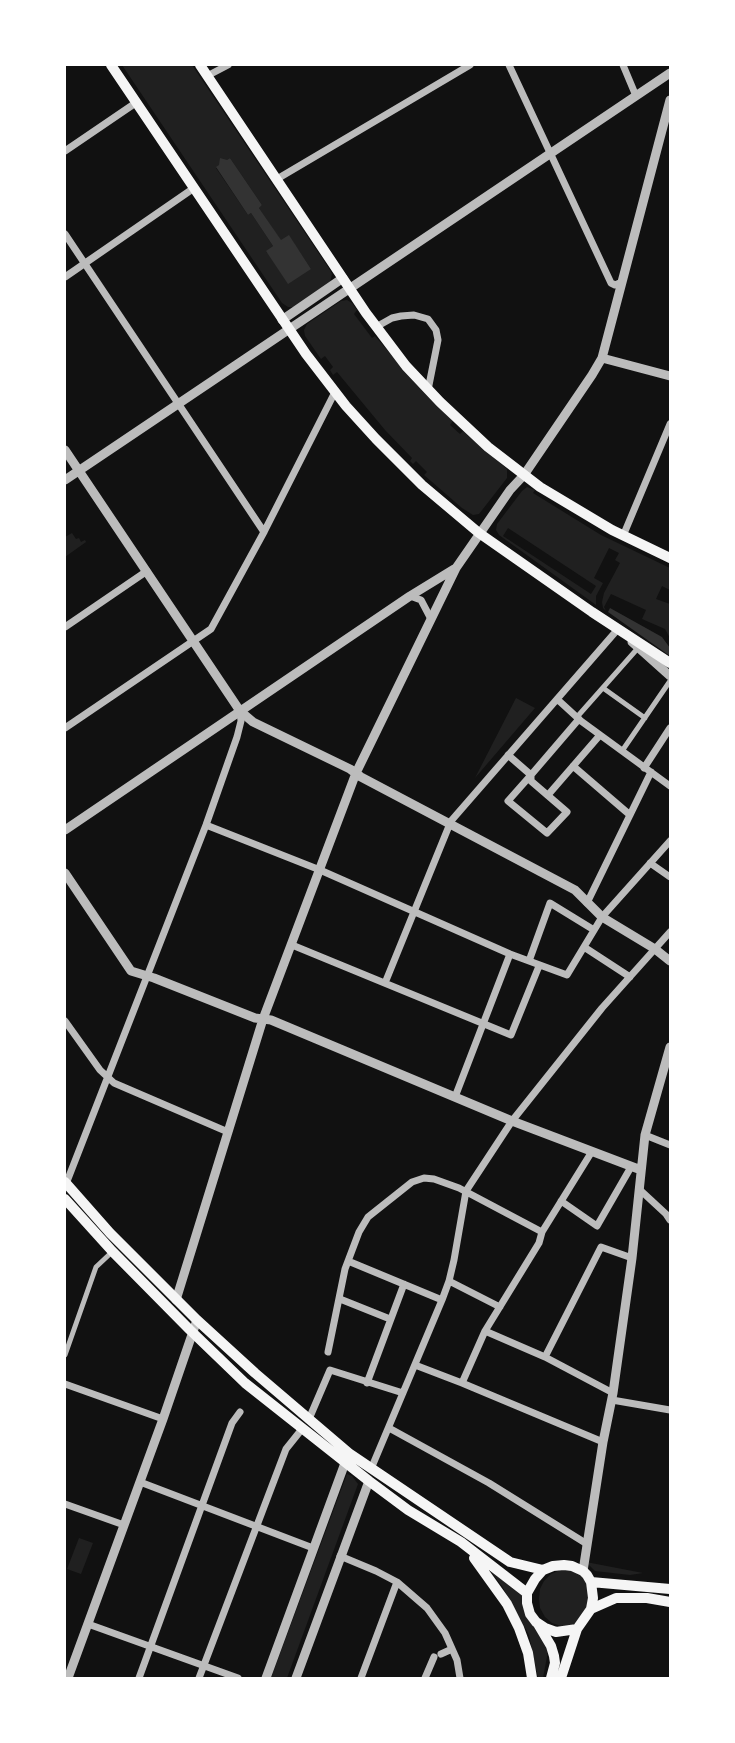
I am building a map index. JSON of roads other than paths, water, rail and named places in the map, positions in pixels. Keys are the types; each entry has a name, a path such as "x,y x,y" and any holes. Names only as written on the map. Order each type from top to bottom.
{"main road":[{"path":"111,65 289,330 335,392 399,464 479,533 670,663"},
{"path":"200,65 376,327 428,390 475,436 524,475 623,536 670,558"},
{"path":"66,1183 110,1233 176,1300 345,1463 408,1510 461,1542 527,1593"},
{"path":"66,1201 192,1333 245,1383 510,1562 543,1570"},
{"path":"461,1542 500,1594 519,1628 528,1653 532,1678"},
{"path":"551,1678 555,1663 551,1646 530,1614 527,1603 527,1593 534,1579 543,1570 553,1566 572,1566 583,1571 593,1590 591,1609"},
{"path":"591,1582 670,1588"},
{"path":"561,1678 576,1629 591,1609 616,1598 647,1598 670,1602"},
{"path":"536,1622 556,1632 576,1629"}],"street":[{"path":"208,75 228,65"},
{"path":"277,179 470,65"},
{"path":"509,65 611,283 615,285 622,282"},
{"path":"623,65 636,96"},
{"path":"282,320 346,283 668,76"},
{"path":"176,1300 263,1019 356,773 456,568 524,475 602,358 666,137 670,100"},
{"path":"65,151 136,102"},
{"path":"65,277 194,188"},
{"path":"65,234 264,532"},
{"path":"65,480 289,330 346,283"},
{"path":"376,327 401,316 414,315 428,319 436,330 438,340 428,390"},
{"path":"602,358 670,376"},
{"path":"65,728 211,629 335,392"},
{"path":"623,536 670,424"},
{"path":"65,450 240,711 253,722 356,773 575,890 602,918 670,961"},
{"path":"65,830 410,596 456,568"},
{"path":"65,627 147,571"},
{"path":"410,596 421,600 431,619"},
{"path":"385,983 450,824 618,629 670,678 622,751"},
{"path":"508,755 531,775 531,781 566,812 547,834 508,801 531,775 603,688 638,648"},
{"path":"603,688 645,718"},
{"path":"557,699 600,735 670,786"},
{"path":"66,1183 206,825 237,737 241,721 240,711"},
{"path":"587,903 630,815 647,770 670,728"},
{"path":"548,795 600,735"},
{"path":"573,766 630,815"},
{"path":"206,825 320,870 510,954 568,975 602,918 670,841"},
{"path":"650,863 670,877"},
{"path":"65,873 131,971 255,1018 271,1020 512,1121 636,1169"},
{"path":"529,961 550,903 594,930"},
{"path":"371,1469 449,1281 466,1191 512,1121 602,1008 670,932"},
{"path":"292,944 511,1035 539,966"},
{"path":"584,947 629,977"},
{"path":"454,1097 510,954"},
{"path":"65,1021 107,1078 114,1083 228,1132"},
{"path":"561,1202 597,1226 636,1169 670,1050"},
{"path":"645,1135 670,1145"},
{"path":"462,1383 485,1331 591,1153"},
{"path":"583,1571 632,1258 639,1189 636,1169"},
{"path":"328,1352 345,1269 359,1232 368,1217 412,1182 424,1178 434,1179 466,1191 542,1232"},
{"path":"639,1189 670,1220"},
{"path":"545,1357 601,1247 632,1258"},
{"path":"65,1355 96,1267 112,1251"},
{"path":"348,1261 442,1300"},
{"path":"449,1281 500,1307"},
{"path":"368,1382 404,1284"},
{"path":"340,1299 390,1319"},
{"path":"68,1678 197,1320"},
{"path":"485,1331 545,1357 612,1396 670,1410"},
{"path":"415,1365 603,1442"},
{"path":"199,1678 286,1449 305,1424 330,1370 403,1393"},
{"path":"65,1384 163,1419"},
{"path":"139,1678 201,1504 232,1423 240,1412"},
{"path":"388,1428 489,1483 587,1544"},
{"path":"266,1678 345,1463"},
{"path":"296,1678 369,1481"},
{"path":"140,1482 313,1548"},
{"path":"65,1504 124,1525"},
{"path":"340,1556 397,1582 427,1608 445,1633 457,1660 460,1678"},
{"path":"361,1678 397,1582"},
{"path":"88,1624 238,1678"},
{"path":"425,1678 437,1655 452,1649"}]}
